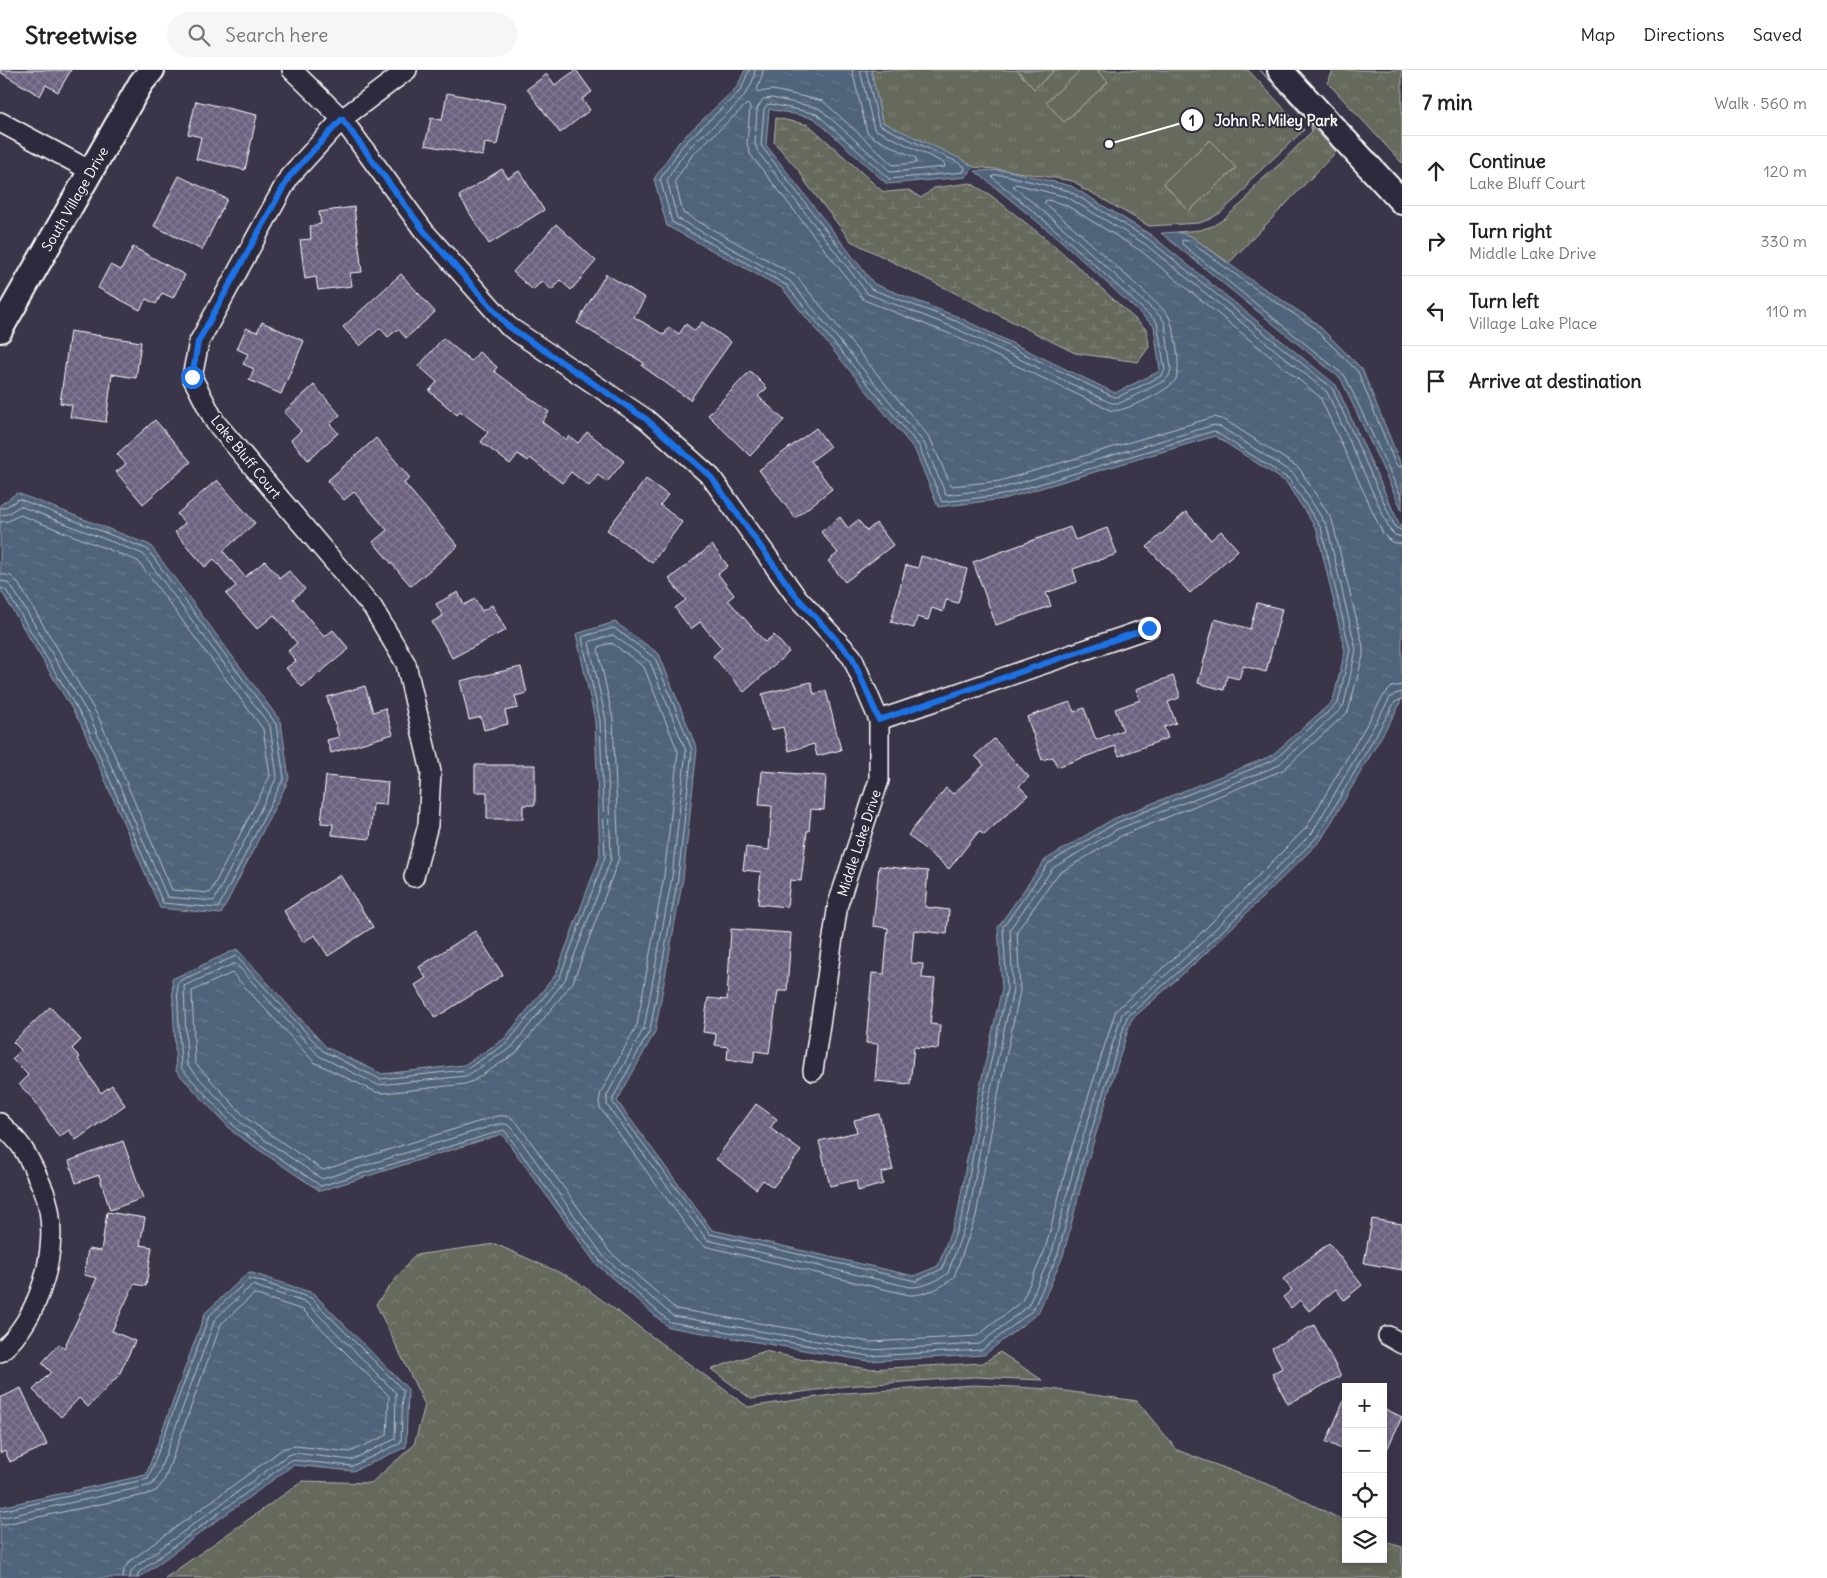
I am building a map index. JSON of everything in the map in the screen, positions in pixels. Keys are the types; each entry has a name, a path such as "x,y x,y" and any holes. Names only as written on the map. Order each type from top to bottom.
{"street":[{"name":"South Village Drive","path":"0,330 141,83 152,70"},
{"name":"Middle Lake Drive","path":"292,70 342,119 424,231 508,326 646,419 711,477 795,595 852,657 879,720 879,780 838,904 813,1071"},
{"name":"Lake Bluff Court","path":"406,70 342,119 289,177 198,342 192,377 215,422 373,608 406,664 431,772 428,825 414,877"},
{"path":"1280,70 1402,202"},
{"path":"0,122 91,171"},
{"path":"879,720 1149,628"},
{"path":"0,1123 22,1148 26,1156 46,1197 51,1227 47,1273 27,1322 0,1352"}],"green space":[{"path":"871,70 1248,70 1304,130 1249,181 1247,187 1240,195 1220,213 1199,223 1149,226 1089,191 1082,189 1081,186 1073,181 974,167 882,122"},
{"path":"1017,70 1055,70 1034,89"},
{"path":"1081,70 1097,70 1108,82 1064,122 1046,102"},
{"path":"1260,70 1336,152 1229,263 1191,236 1178,232 1200,230 1213,226 1224,219 1246,200 1256,185 1281,163 1312,131 1310,124"},
{"path":"1333,70 1402,70 1402,163 1328,83"},
{"path":"776,118 809,125 882,191 909,190 921,198 934,188 970,183 989,194 1055,246 1147,330 1149,347 1138,362 1075,353 851,241 806,183 800,172 774,142"},
{"path":"1210,140 1236,168 1189,211 1163,183"},
{"path":"495,1244 572,1278 748,1407 845,1393 974,1385 1051,1389 1137,1401 1177,1450 1285,1491 1342,1520 1342,1563 1387,1563 1387,1542 1402,1547 1402,1578 165,1578 303,1481 371,1483 414,1445 425,1405 376,1304 415,1255"},
{"path":"765,1351 804,1360 808,1359 868,1369 983,1363 1000,1352 1042,1380 974,1377 846,1386 751,1399 711,1369"}],"water":[{"path":"745,70 871,70 882,122 974,167 966,177 887,184 814,118 769,109 766,145 874,284 958,317 1115,393 1160,371 1154,326 1060,240 975,171 1005,170 1071,186 1151,235 1336,385 1402,530 1402,697 1398,708 1321,840 1203,956 1131,1020 1087,1163 1063,1256 1038,1313 984,1355 868,1361 668,1327 596,1264 502,1134 320,1191 234,1133 176,1071 172,979 237,949 326,1047 382,1074 464,1065 504,1039 556,974 600,856 595,720 576,634 615,622 659,654 697,749 683,878 655,1032 617,1101 712,1230 914,1276 938,1266 958,1212 977,1100 1002,988 998,927 1045,860 1113,819 1271,756 1333,701 1345,651 1317,530 1286,482 1215,436 1004,499 938,507 915,450 782,288 667,226 654,179 679,142 737,87"},
{"path":"1178,232 1191,236 1250,279 1315,322 1362,369 1402,467 1402,510 1341,379 1161,233"},
{"path":"17,493 150,545 281,722 289,779 221,914 160,908 81,724 0,589 0,505"},
{"path":"249,1272 313,1293 408,1389 406,1447 353,1471 293,1465 139,1578 0,1578 0,1507 146,1475 205,1313"}],"building":[{"path":"0,70 71,70 58,92 46,85 40,96 0,72"},
{"path":"576,70 592,92 582,99 590,110 560,133 527,89 547,74 555,85"},
{"path":"447,93 505,104 497,145 485,143 483,156 425,145 431,118 442,120"},
{"path":"196,101 257,115 245,170 196,159 201,137 188,134"},
{"path":"502,169 508,178 519,171 544,210 489,244 459,196"},
{"path":"179,176 227,199 202,250 154,226"},
{"path":"354,207 362,272 350,273 352,286 318,290 316,277 305,279 300,240 311,239 310,226 321,224 319,212"},
{"path":"556,224 596,261 571,290 560,280 552,290 542,281 533,290 513,272"},
{"path":"133,247 185,275 173,298 162,293 156,304 146,299 140,310 98,288 110,265 121,270"},
{"path":"401,274 435,312 406,338 398,329 388,337 380,328 360,346 343,327"},
{"path":"606,274 645,298 634,317 664,335 669,327 679,334 686,324 695,331 702,322 731,342 690,400 642,366 644,363 577,323"},
{"path":"262,322 304,341 281,394 249,380 254,369 243,364 248,354 237,349 246,328 257,332"},
{"path":"70,331 141,342 136,378 112,374 106,422 70,417 72,405 60,403"},
{"path":"443,338 471,361 479,352 497,367 494,371 549,412 542,422 566,440 569,436 578,443 587,432 624,461 607,482 598,475 589,486 571,472 562,483 530,458 528,461 518,454 510,464 481,442 488,432 460,411 457,415 429,391 437,382 419,366"},
{"path":"750,371 767,388 758,396 784,420 750,456 708,415"},
{"path":"314,385 340,415 330,424 338,433 308,460 291,440 301,431 284,412"},
{"path":"155,420 191,462 143,504 116,472 126,464 117,454"},
{"path":"816,428 830,447 811,461 832,489 795,518 759,470"},
{"path":"376,438 410,478 404,483 458,546 411,586 373,542 387,530 354,492 344,500 327,481"},
{"path":"646,479 668,495 660,505 682,522 652,563 607,530"},
{"path":"217,480 255,523 223,551 245,577 265,561 280,578 289,571 305,589 293,599 324,637 333,630 349,649 302,687 286,668 296,661 288,651 297,643 274,615 257,629 226,594 236,586 214,559 205,567 175,532 185,523 177,514"},
{"path":"1186,512 1211,540 1221,531 1238,550 1190,593 1147,547"},
{"path":"840,517 848,528 858,520 867,531 876,523 893,545 845,582 828,561 838,553 821,532"},
{"path":"1070,527 1075,540 1107,528 1117,554 1073,569 1077,582 1046,593 1051,606 996,625 973,562"},
{"path":"712,545 728,566 718,574 734,595 728,600 765,642 774,635 789,652 744,692 713,656 722,648 700,622 691,629 675,608 686,600 669,579"},
{"path":"921,556 967,569 958,603 946,600 943,612 932,608 928,620 917,617 914,628 891,622 906,565 918,568"},
{"path":"458,592 464,605 475,599 482,611 492,605 506,630 452,658 432,622 443,616 436,604"},
{"path":"1257,603 1282,609 1266,672 1243,666 1239,679 1227,676 1224,690 1198,683 1215,619 1250,629"},
{"path":"521,667 527,693 515,696 518,708 505,711 508,724 484,730 481,717 469,720 460,681"},
{"path":"1173,676 1179,692 1179,698 1168,702 1176,723 1164,727 1168,738 1119,756 1115,746 1057,767 1053,757 1042,760 1027,717 1070,702 1074,712 1084,708 1096,740 1123,730 1115,709 1140,700 1136,689"},
{"path":"811,682 814,694 826,691 841,750 817,756 814,744 789,751 783,727 771,730 762,694"},
{"path":"365,686 373,712 385,708 393,734 331,753 327,740 339,737 327,697"},
{"path":"994,739 1029,777 1019,786 1028,795 984,835 979,831 949,869 908,835 946,788 953,794 984,765 975,756"},
{"path":"475,765 535,765 535,805 523,805 523,819 487,819 487,792 475,792"},
{"path":"762,771 826,776 824,810 811,809 801,881 790,880 787,907 758,904 761,872 743,870 746,847 769,850 772,806 759,805"},
{"path":"326,776 388,782 386,805 373,804 370,839 332,835 333,824 321,823"},
{"path":"879,866 928,871 925,907 949,910 947,934 914,930 911,963 923,964 922,978 935,979 930,1024 940,1025 938,1049 914,1047 910,1084 875,1081 878,1044 866,1043 872,973 884,974 888,928 873,926"},
{"path":"340,875 373,927 328,956 315,935 303,942 284,911"},
{"path":"731,929 791,933 787,991 778,991 769,1053 755,1051 753,1063 727,1059 728,1047 715,1045 716,1034 703,1032 708,998 727,1000"},
{"path":"475,931 503,975 435,1018 415,985 426,978 419,967"},
{"path":"50,1007 81,1040 72,1049 80,1057 78,1059 101,1093 112,1085 125,1105 76,1140 69,1130 59,1137 34,1100 19,1084 28,1075 12,1059 21,1050 13,1042"},
{"path":"756,1104 777,1119 770,1128 801,1151 773,1187 763,1180 756,1189 716,1159"},
{"path":"879,1114 893,1170 881,1173 883,1184 858,1191 856,1180 830,1186 819,1141 857,1132 854,1120"},
{"path":"123,1141 143,1198 110,1210 99,1175 76,1183 69,1161"},
{"path":"107,1212 145,1218 140,1245 152,1247 146,1286 134,1284 112,1331 135,1341 119,1375 88,1407 79,1398 61,1417 33,1390 51,1372 42,1363 59,1344 64,1348 97,1278 84,1275 88,1249 101,1251"},
{"path":"1372,1219 1402,1224 1402,1270 1364,1263"},
{"path":"1329,1243 1362,1285 1344,1300 1336,1289 1309,1311 1300,1300 1291,1308 1283,1297 1292,1290 1283,1279"},
{"path":"1314,1325 1341,1376 1288,1404 1272,1374 1282,1368 1272,1348"},
{"path":"21,1388 47,1445 10,1462 5,1451 0,1453 0,1398"},
{"path":"1342,1405 1342,1449 1326,1442"},
{"path":"1387,1410 1402,1417 1387,1449"}],"place":[{"name":"John R. Miley Park","path":"1109,144"}],"route":[{"path":"192,377 198,342 289,177 342,119 424,231 508,326 646,419 711,477 795,595 852,657 879,720 1149,628"}]}
